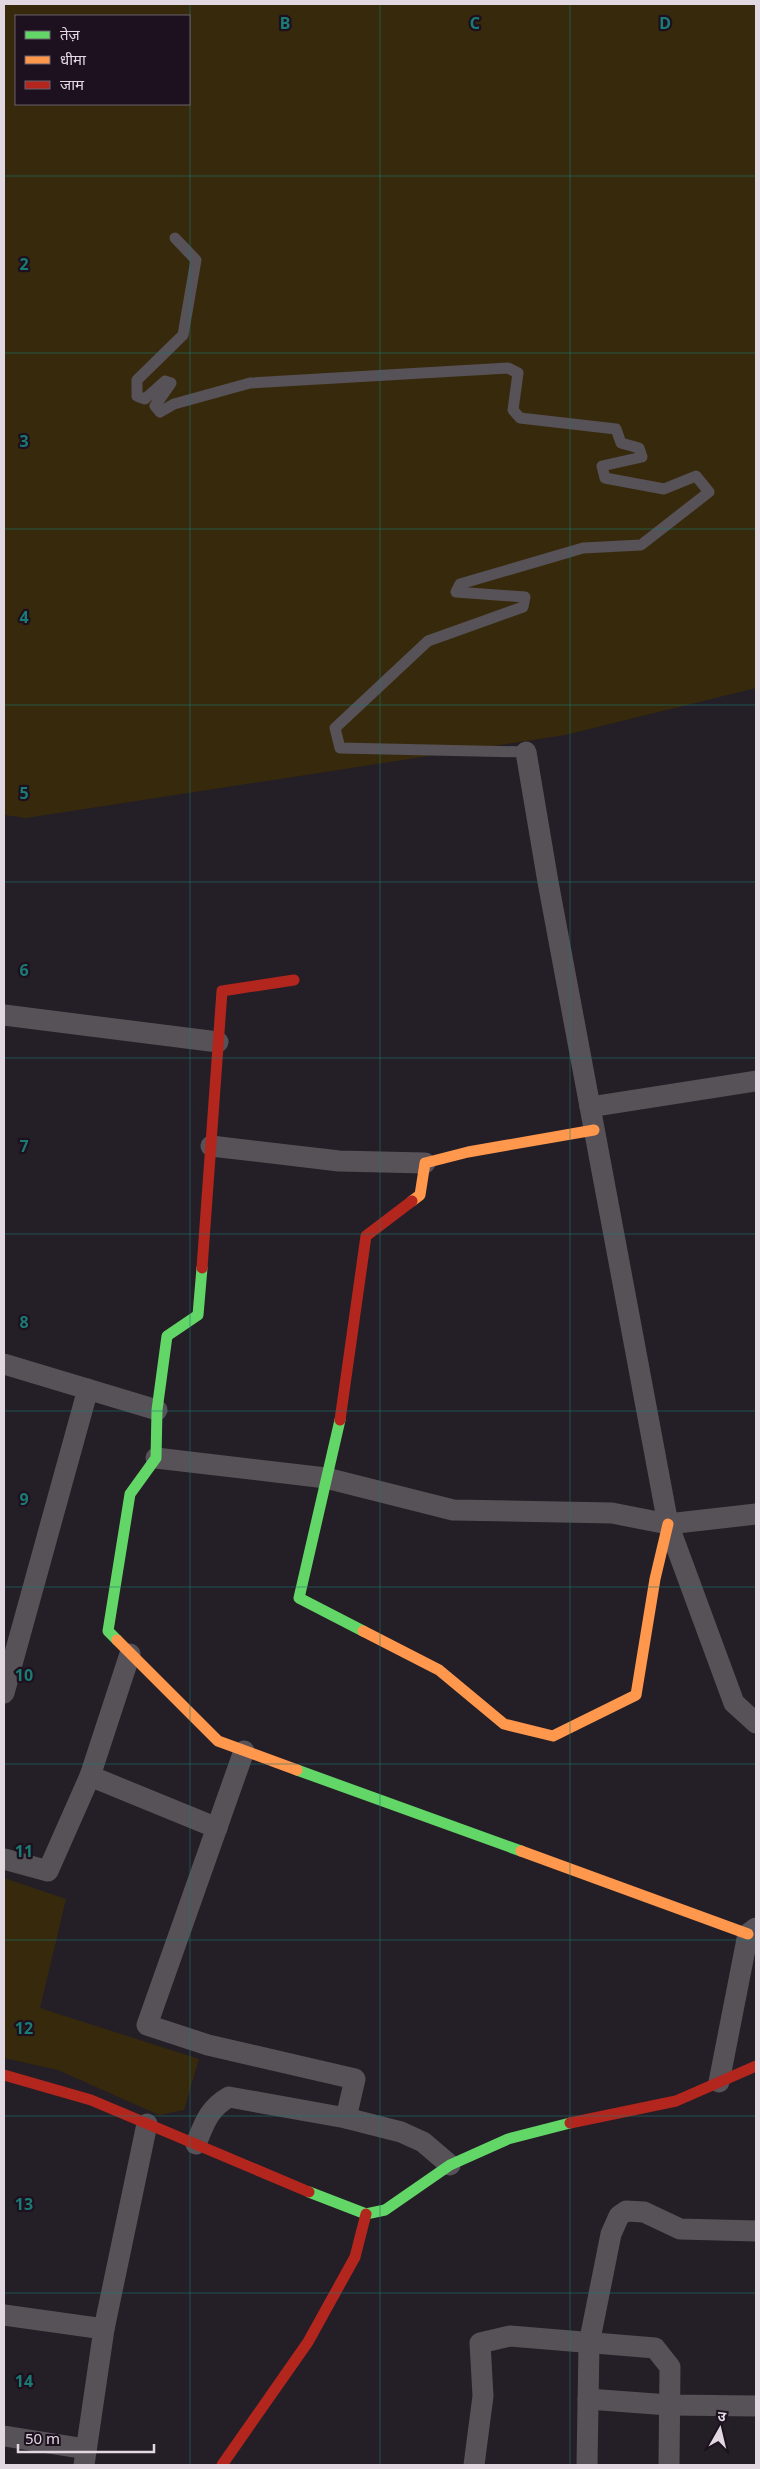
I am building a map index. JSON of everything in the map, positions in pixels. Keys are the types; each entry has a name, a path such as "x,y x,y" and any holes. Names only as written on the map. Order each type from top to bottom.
{"street":[{"path":"526,752 594,1130 668,1524 734,1703 756,1722"},
{"path":"294,980 222,990 198,1315 167,1336 157,1410 156,1458 130,1494 108,1631 218,1741 752,1931 719,2082"},
{"path":"4,1015 218,1042"},
{"path":"590,1107 755,1085"},
{"path":"211,1146 339,1161 425,1163 468,1152 594,1130"},
{"path":"425,1163 420,1195 366,1236 343,1406 299,1598 439,1670 504,1724 553,1736 636,1695 655,1579 668,1524"},
{"path":"4,1364 157,1410"},
{"path":"4,1692 88,1389"},
{"path":"156,1458 326,1478 454,1510 612,1513 668,1524 756,1514"},
{"path":"4,1859 48,1871 90,1776 130,1654"},
{"path":"244,1750 147,2025 208,2045 356,2079 346,2118"},
{"path":"90,1776 217,1828"},
{"path":"4,2075 91,2100 366,2214 385,2210 450,2165 508,2139 553,2126 676,2101 756,2066"},
{"path":"196,2144 208,2115 216,2104 229,2097 346,2118 401,2132 423,2142 450,2165"},
{"path":"4,2436 85,2457 104,2329 147,2124"},
{"path":"587,2465 589,2344 611,2234 619,2216 626,2211 644,2212 680,2229 756,2231"},
{"path":"229,2462 308,2342 355,2257 366,2214"},
{"path":"4,2315 104,2329"},
{"path":"474,2465 482,2396 480,2343 510,2336 655,2348 670,2367 669,2465"},
{"path":"588,2399 669,2405 756,2406"}],"lane":[{"path":"175,238 196,260 183,335 137,380 137,396 145,399 165,381 171,383 155,406 160,412 174,404 250,383 508,368 518,373 513,410 520,418 616,430 621,443 639,448 642,457 602,466 605,478 664,489 696,476 709,492 641,545 583,548 460,584 456,592 525,597 522,607 428,642 335,728 340,748 526,752"}],"shaded area":[{"path":"4,4 756,4 756,688 565,735 26,818 4,815"},
{"path":"4,1878 66,1899 40,2008 199,2059 184,2110 159,2115 58,2070 4,2058"}],"traffic: fast":[{"path":"117,1640 108,1631 130,1494 156,1458 157,1410 167,1336 198,1315 202,1268"},
{"path":"340,1420 299,1598 363,1631"},
{"path":"297,1770 521,1851"},
{"path":"309,2192 366,2214 385,2210 450,2165 508,2139 570,2123"}],"traffic: slow":[{"path":"412,1201 420,1195 425,1163 468,1152 594,1130"},
{"path":"363,1631 439,1670 504,1724 553,1736 636,1695 655,1579 668,1524"},
{"path":"117,1640 218,1741 297,1770"},
{"path":"521,1851 748,1934"}],"traffic: jam":[{"path":"202,1268 222,991 294,980"},
{"path":"340,1420 366,1236 412,1201"},
{"path":"570,2123 676,2101 756,2066"},
{"path":"4,2075 91,2100 309,2192"},
{"path":"222,2465 308,2342 355,2257 366,2214"}]}
